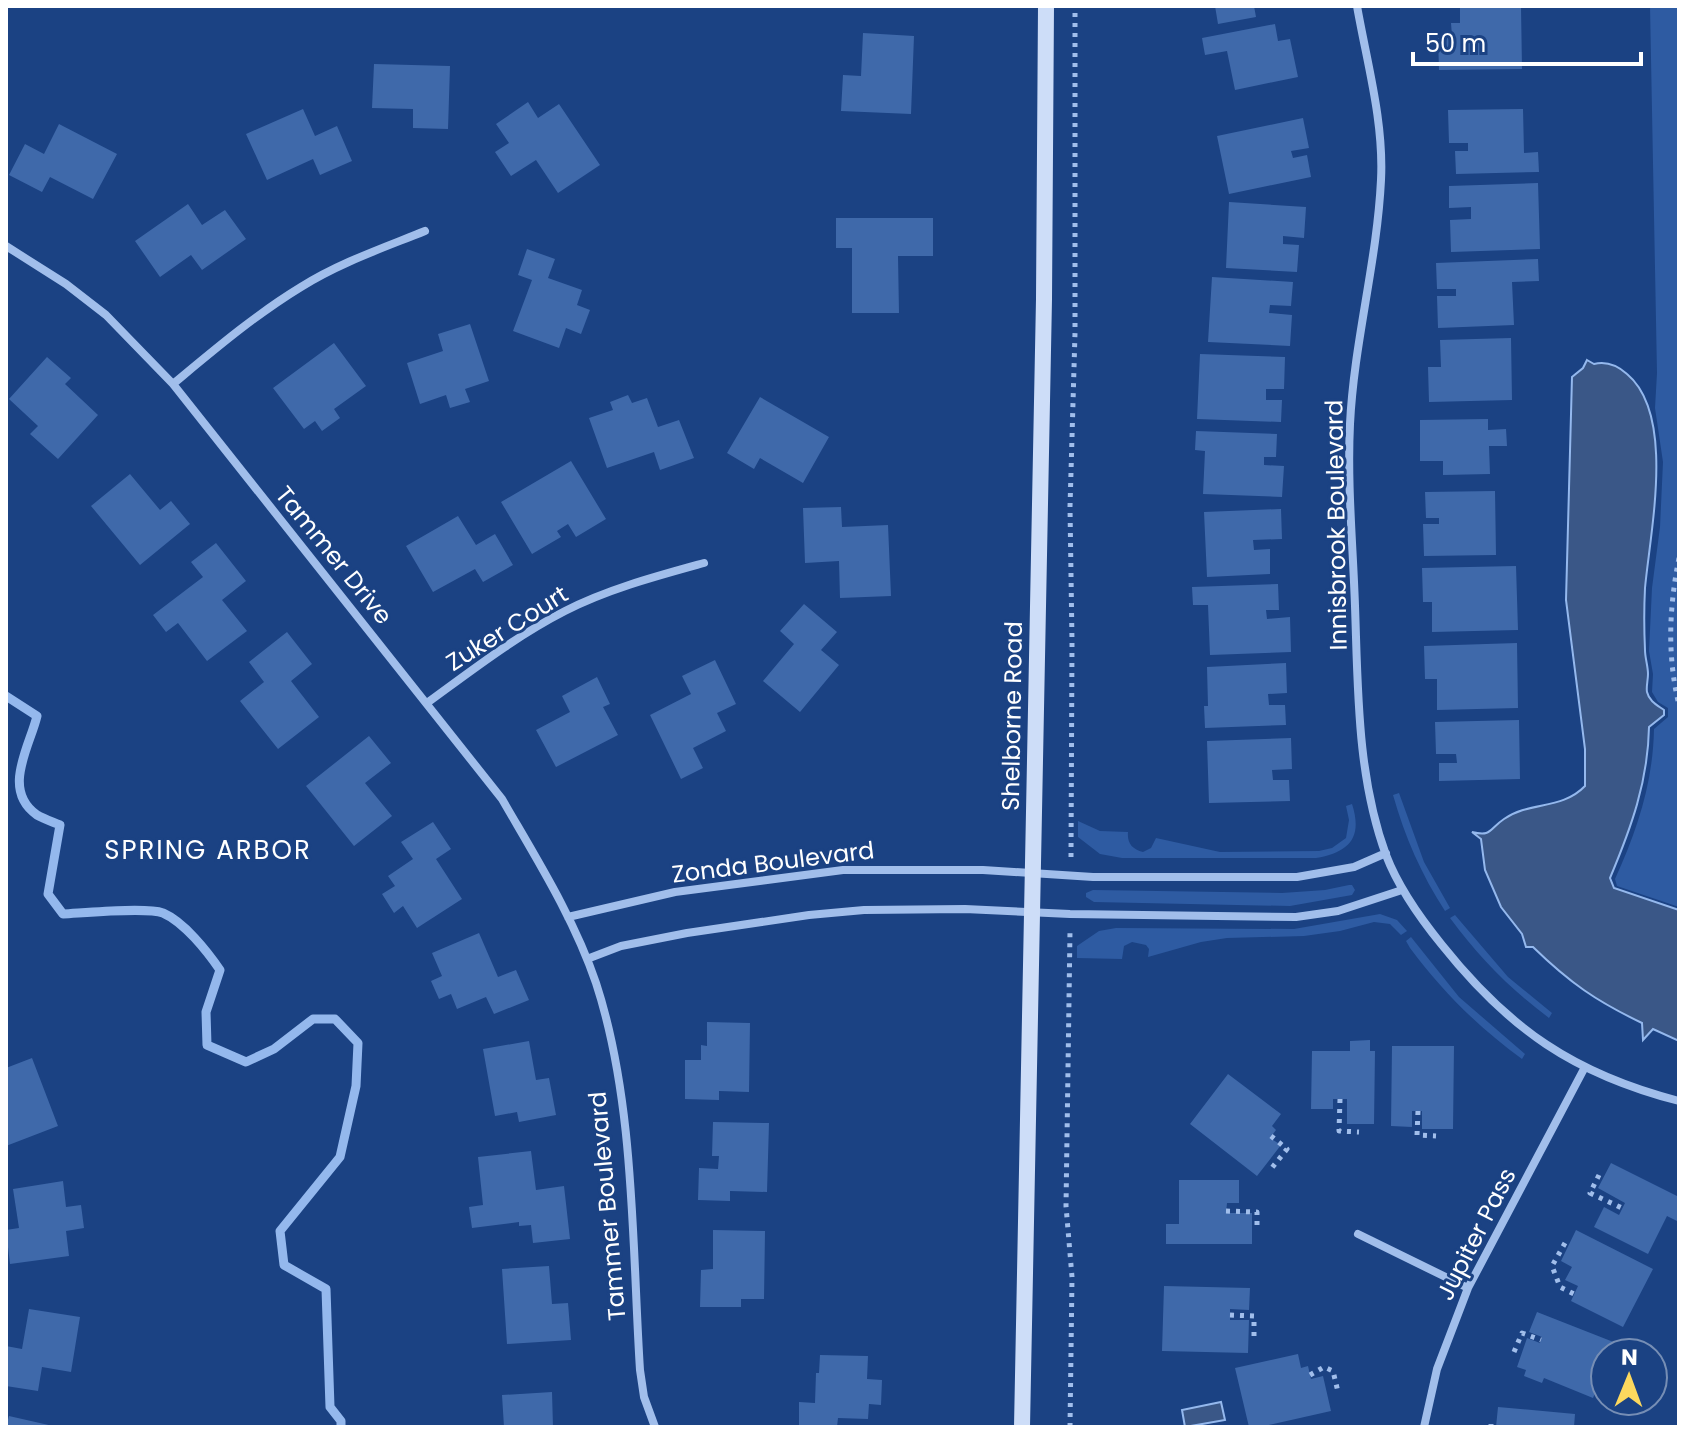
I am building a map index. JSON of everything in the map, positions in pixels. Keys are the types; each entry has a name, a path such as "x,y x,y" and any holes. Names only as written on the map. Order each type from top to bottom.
{"street":[{"name":"Shelborne Road","path":"1022,1427 1044,299 1046,6"},
{"name":"Innisbrook Boulevard","path":"1357,6 1379,128 1381,180 1351,413 1350,485 1363,750 1370,797 1386,853 1402,890 1426,926 1476,987 1513,1021 1552,1049 1585,1067 1632,1087 1679,1101"},
{"path":"173,384 266,309 302,286 335,268 425,231"},
{"name":"Tammer Drive","path":"6,246 47,270 106,315 173,384 502,799 577,936"},
{"name":"Zuker Court","path":"427,703 497,653 564,611 643,580 704,563"},
{"path":"1033,872 1093,877 1297,877 1354,867 1386,853"},
{"name":"Zonda Boulevard","path":"568,917 675,892 843,870 1033,872"},
{"path":"587,959 621,946 809,915 904,908 1296,917 1338,911 1402,890"},
{"name":"Tammer Boulevard","path":"577,936 604,1016 624,1122 640,1370 644,1397 655,1427"},
{"name":"Jupiter Pass","path":"1424,1427 1437,1369 1468,1288 1585,1067"},
{"path":"1358,1234 1468,1288"}],"path":[{"path":"1071,817 1070,507 1075,333 1075,6"},
{"path":"1679,558 1671,602 1670,642 1679,705"},
{"path":"1070,962 1066,1206 1072,1277 1070,1427"},
{"path":"1340,1099 1339,1131 1359,1132"},
{"path":"1418,1111 1417,1135 1436,1136"},
{"path":"1271,1136 1287,1149 1271,1169"},
{"path":"1599,1175 1590,1193 1622,1208"},
{"path":"1226,1211 1257,1212 1257,1231"},
{"path":"1565,1243 1552,1266 1560,1287 1574,1294"},
{"path":"1230,1315 1254,1316 1254,1337"},
{"path":"1514,1352 1522,1333 1541,1340"},
{"path":"1310,1375 1324,1367 1333,1371 1338,1392"}],"shaded area":[{"path":"1650,6 1679,6 1679,907 1617,886 1615,879 1642,806 1651,768 1654,729 1668,717 1668,708 1658,702 1652,692 1649,651 1663,462 1655,408 1657,373"},
{"path":"1587,360 1594,364 1612,365 1627,374 1642,393 1651,417 1656,445 1654,506 1645,588 1645,653 1647,692 1651,700 1664,710 1664,715 1649,727 1637,804 1610,878 1614,888 1679,910 1679,1041 1653,1029 1643,1040 1642,1023 1597,999 1533,947 1526,947 1522,934 1501,907 1485,870 1481,839 1472,832 1487,833 1514,813 1566,799 1585,786 1585,749 1566,600 1572,377"},
{"path":"1399,793 1424,862 1450,908 1445,911 1408,840 1393,795"},
{"path":"1352,804 1356,826 1350,842 1337,852 1316,858 1122,858 1100,854 1078,837 1078,821 1100,831 1128,832 1131,845 1143,852 1151,848 1156,838 1220,852 1319,851 1332,848 1346,838 1349,820 1346,806"},
{"path":"1352,885 1355,890 1352,895 1290,906 1094,902 1086,897 1086,893 1093,890 1282,893"},
{"path":"1380,914 1397,920 1407,931 1401,935 1390,924 1374,922 1304,936 1227,938 1201,942 1148,957 1146,945 1132,942 1124,946 1122,959 1077,958 1077,946 1099,931 1116,928 1294,929"},
{"path":"1455,915 1508,977 1552,1013 1549,1018 1508,984 1472,946 1450,918"},
{"path":"1411,937 1459,997 1525,1054 1522,1059 1448,994 1410,948 1406,941"},
{"path":"1221,1402 1225,1420 1185,1427 1182,1410"}],"building":[{"path":"1215,6 1254,6 1256,17 1218,24"},
{"path":"1521,7 1522,69 1439,70 1438,37 1452,36 1451,23 1460,23 1460,8"},
{"path":"1275,24 1278,41 1290,39 1298,77 1235,90 1227,51 1205,55 1202,38"},
{"path":"863,33 914,36 911,114 841,111 843,75 861,76"},
{"path":"374,64 450,66 448,129 413,128 413,109 372,108"},
{"path":"528,102 538,118 559,104 600,165 558,193 536,160 511,176 495,152 509,143 496,124"},
{"path":"303,109 315,136 337,126 352,161 320,175 313,159 267,180 246,134"},
{"path":"1523,109 1524,153 1538,152 1539,172 1456,174 1455,151 1468,151 1468,143 1449,143 1448,110"},
{"path":"1303,118 1309,148 1291,151 1293,158 1307,155 1311,177 1229,194 1217,136"},
{"path":"59,124 117,154 93,199 50,177 42,192 9,175 25,144 44,154"},
{"path":"1538,183 1540,249 1451,252 1450,220 1471,219 1471,207 1449,208 1449,186"},
{"path":"1229,202 1306,207 1304,238 1283,236 1283,244 1299,245 1297,272 1226,268"},
{"path":"188,204 202,225 225,210 246,239 202,270 191,255 160,277 135,241"},
{"path":"836,218 933,218 933,256 898,256 899,313 852,313 852,248 836,248"},
{"path":"527,249 555,259 548,278 582,290 577,305 590,310 581,334 566,328 559,348 513,331 532,280 518,275"},
{"path":"1538,259 1539,281 1512,282 1514,325 1438,328 1437,296 1456,296 1456,289 1437,289 1436,263"},
{"path":"1212,277 1293,282 1291,306 1270,305 1269,313 1292,315 1290,346 1208,342"},
{"path":"470,324 489,381 465,389 470,402 450,408 446,395 420,404 407,363 443,351 438,334"},
{"path":"1511,338 1512,400 1429,402 1428,367 1441,367 1440,340"},
{"path":"334,343 366,386 334,409 340,418 322,431 315,421 304,429 273,388"},
{"path":"1200,354 1285,357 1284,389 1266,389 1266,400 1282,400 1281,422 1197,419"},
{"path":"47,357 71,378 65,384 98,415 58,459 30,434 38,426 9,399"},
{"path":"628,395 632,403 647,398 658,427 679,420 694,458 660,470 654,452 607,468 589,418 613,410 610,402"},
{"path":"760,397 829,437 803,483 760,458 754,469 727,453"},
{"path":"1488,419 1488,430 1506,429 1507,446 1489,446 1490,474 1443,475 1443,461 1420,461 1420,420"},
{"path":"1196,431 1277,434 1276,457 1264,457 1264,465 1284,466 1282,497 1203,494 1205,451 1195,450"},
{"path":"571,461 606,519 576,537 568,524 557,531 561,537 532,554 501,502"},
{"path":"130,474 160,510 171,501 190,524 140,565 91,506"},
{"path":"1495,491 1496,555 1424,556 1423,524 1439,524 1439,518 1426,518 1425,492"},
{"path":"841,507 842,527 888,525 891,596 840,598 839,561 805,563 803,508"},
{"path":"1281,509 1282,539 1253,540 1254,550 1270,549 1270,574 1207,577 1204,512"},
{"path":"458,516 476,545 495,534 513,565 483,582 475,569 433,592 406,546"},
{"path":"216,543 246,581 222,600 247,631 207,661 178,623 166,632 153,615 203,577 191,562"},
{"path":"1516,566 1518,630 1432,632 1432,602 1423,602 1422,568"},
{"path":"1278,584 1279,610 1266,610 1267,619 1290,617 1291,652 1210,655 1208,605 1193,605 1192,587"},
{"path":"804,604 837,632 821,650 839,665 800,712 763,681 794,644 780,631"},
{"path":"287,632 312,664 291,681 319,717 278,749 240,701 264,682 249,662"},
{"path":"1517,643 1518,708 1437,710 1437,679 1425,679 1424,646"},
{"path":"715,660 736,704 717,713 726,731 693,748 703,768 681,779 650,715 691,694 682,676"},
{"path":"1286,663 1287,693 1268,694 1269,705 1285,705 1286,725 1205,728 1207,667"},
{"path":"597,677 610,704 603,707 618,735 556,767 536,730 570,712 562,696"},
{"path":"1519,720 1520,779 1439,781 1439,763 1457,763 1456,754 1436,754 1435,722"},
{"path":"369,736 391,763 365,783 392,816 354,846 306,786"},
{"path":"1291,738 1292,769 1272,770 1273,780 1289,780 1290,801 1209,803 1207,741"},
{"path":"433,822 451,849 436,859 462,899 417,928 403,906 394,913 382,894 395,886 388,876 413,859 401,842"},
{"path":"479,933 498,977 516,970 529,1000 494,1014 486,997 457,1009 451,994 439,999 431,981 442,976 432,953"},
{"path":"707,1022 750,1023 749,1092 719,1091 719,1100 685,1099 685,1060 701,1060 701,1045 707,1046"},
{"path":"1370,1040 1370,1051 1375,1051 1374,1124 1347,1124 1347,1099 1333,1099 1333,1109 1311,1109 1312,1051 1350,1051 1350,1041"},
{"path":"529,1041 536,1080 549,1078 556,1115 519,1122 517,1112 495,1116 483,1049"},
{"path":"1392,1046 1454,1046 1453,1129 1422,1129 1422,1111 1412,1111 1412,1127 1391,1126"},
{"path":"32,1058 58,1126 6,1146 6,1068"},
{"path":"1228,1074 1281,1114 1272,1126 1276,1130 1270,1138 1281,1145 1257,1176 1190,1124"},
{"path":"713,1122 769,1123 767,1192 730,1191 730,1201 698,1200 699,1168 718,1169 719,1156 712,1156"},
{"path":"531,1151 536,1190 564,1186 570,1239 533,1243 531,1225 519,1226 519,1222 472,1228 469,1207 483,1205 478,1157"},
{"path":"1611,1163 1679,1197 1679,1222 1667,1216 1648,1254 1594,1227 1604,1207 1619,1215 1625,1203 1598,1188"},
{"path":"1179,1180 1239,1180 1239,1203 1227,1203 1226,1213 1252,1213 1252,1244 1166,1244 1166,1224 1179,1224"},
{"path":"63,1181 66,1207 81,1205 84,1228 66,1231 69,1256 10,1264 6,1230 19,1228 13,1189"},
{"path":"713,1230 765,1231 764,1299 741,1299 741,1307 700,1307 701,1270 713,1269"},
{"path":"1576,1230 1653,1269 1623,1327 1571,1301 1578,1286 1565,1280 1572,1267 1561,1261"},
{"path":"549,1266 552,1304 568,1303 571,1340 507,1344 502,1269"},
{"path":"1164,1286 1250,1288 1249,1310 1230,1309 1230,1320 1249,1320 1248,1353 1162,1351"},
{"path":"29,1309 80,1317 71,1372 42,1367 38,1391 6,1386 6,1346 22,1349"},
{"path":"1537,1312 1601,1337 1589,1337 1589,1396 1544,1378 1542,1383 1524,1376 1526,1370 1517,1367 1527,1338 1540,1343 1542,1337 1529,1332"},
{"path":"1298,1354 1301,1368 1308,1366 1311,1379 1323,1376 1331,1411 1249,1427 1235,1368"},
{"path":"820,1355 868,1356 867,1379 882,1380 881,1405 869,1404 868,1419 838,1418 837,1427 799,1427 799,1402 815,1403"},
{"path":"552,1392 553,1427 504,1427 502,1395"},
{"path":"1498,1407 1575,1414 1574,1427 1496,1427"},
{"path":"9,1416 53,1426 53,1427 6,1427"}],"waterway":[{"path":"6,696 37,716 19,781 26,805 37,815 60,825 48,894 63,914 155,911 171,917 187,930 220,970 206,1012 207,1045 246,1062 274,1049 313,1019 335,1019 358,1043 356,1086 340,1157 280,1231 284,1265 326,1289 330,1407 341,1421 341,1427"}],"district":[{"name":"SPRING ARBOR","path":"208,850"}]}
